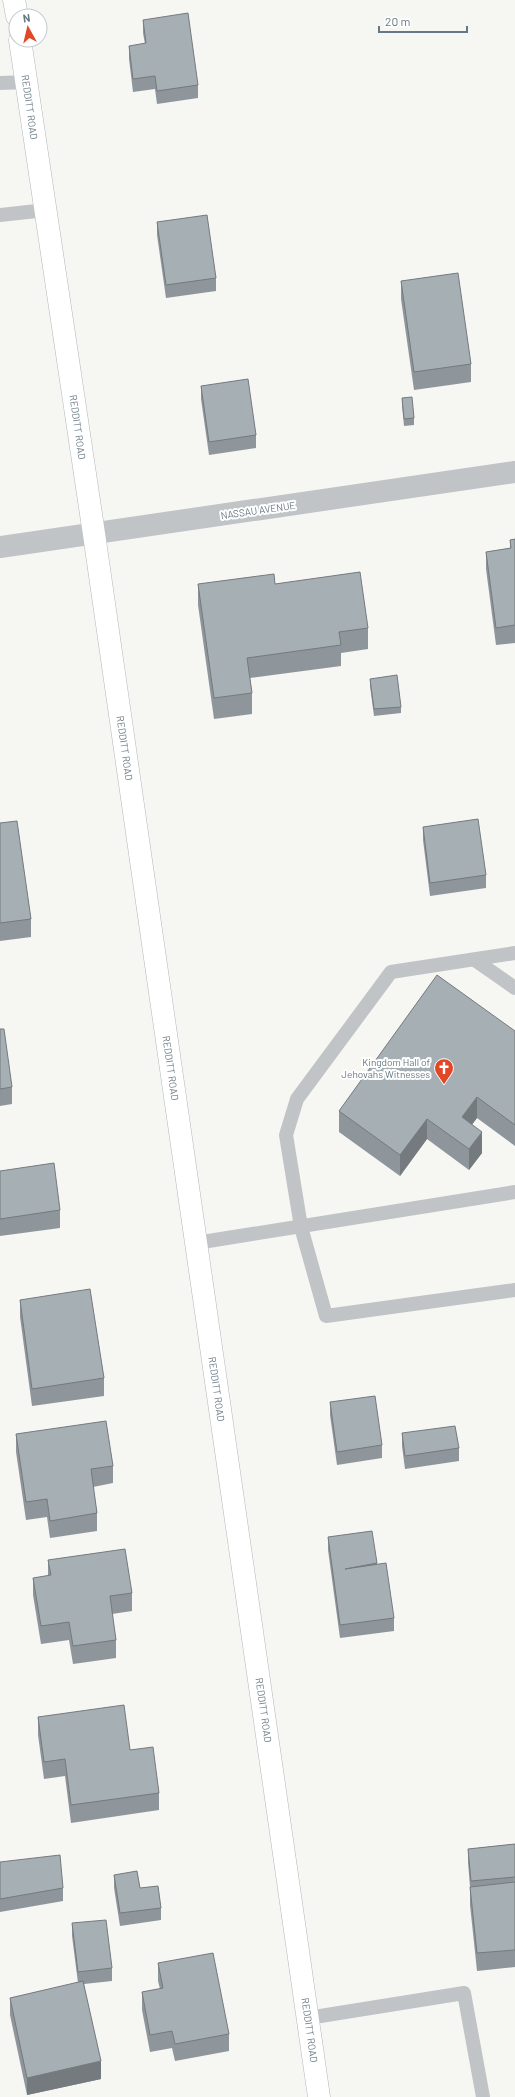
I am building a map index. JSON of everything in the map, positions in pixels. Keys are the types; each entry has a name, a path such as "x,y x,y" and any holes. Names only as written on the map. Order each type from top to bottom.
{"street":[{"name":"REDDITT ROAD","path":"21,48 94,534 320,2097"},
{"name":"NASSAU AVENUE","path":"0,547 515,472"}],"lane":[{"path":"0,83 27,82"},
{"path":"0,215 46,210"},
{"path":"515,954 391,972 297,1099 286,1136 301,1227 326,1316 515,1290"},
{"path":"475,960 515,988"},
{"path":"196,1243 515,1192"},
{"path":"308,2018 464,1993 483,2097"}],"building":[{"path":"188,13 198,85 157,91 155,76 133,79 129,46 146,43 143,20"},
{"path":"207,215 216,278 166,285 157,222"},
{"path":"458,273 471,364 414,372 401,281"},
{"path":"248,379 256,435 209,442 201,386"},
{"path":"412,397 414,418 404,419 402,398"},
{"path":"515,539 515,625 496,628 486,552 511,548 510,540"},
{"path":"360,572 368,628 339,632 341,645 247,658 252,693 214,698 198,584 274,574 275,584"},
{"path":"397,675 401,707 374,709 370,679"},
{"path":"478,819 486,875 430,883 423,827"},
{"path":"17,821 31,919 0,923 0,823"},
{"name":"Kingdom Hall of Jehovahs Witnesses","path":"437,975 515,1031 515,1125 477,1097 462,1117 482,1132 469,1149 427,1119 400,1155 339,1111"},
{"path":"0,1029 4,1029 12,1087 0,1089"},
{"path":"54,1163 60,1210 0,1219 0,1171"},
{"path":"90,1289 104,1378 32,1389 20,1300"},
{"path":"375,1396 382,1445 337,1452 330,1402"},
{"path":"106,1421 113,1466 91,1469 97,1513 50,1521 47,1499 26,1502 16,1434"},
{"path":"455,1426 459,1448 405,1456 402,1433"},
{"path":"372,1531 377,1563 345,1569 386,1563 394,1618 340,1625 328,1537"},
{"path":"125,1549 132,1593 110,1596 116,1640 73,1646 69,1622 41,1626 33,1578 51,1575 48,1560"},
{"path":"124,1705 130,1750 153,1747 159,1793 71,1805 65,1759 44,1762 38,1717"},
{"path":"515,1844 515,1877 471,1881 468,1849"},
{"path":"60,1855 63,1888 0,1899 0,1862"},
{"path":"137,1871 140,1888 158,1886 161,1908 120,1913 114,1875"},
{"path":"515,1882 515,1950 477,1953 470,1887"},
{"path":"106,1920 112,1968 78,1972 72,1923"},
{"path":"213,1953 229,2034 175,2044 172,2031 150,2035 142,1992 163,1988 158,1963"},
{"path":"83,1981 101,2061 27,2078 10,1998"}],"place":[{"name":"Kingdom Hall of Jehovahs Witnesses","path":"444,1085"}]}
